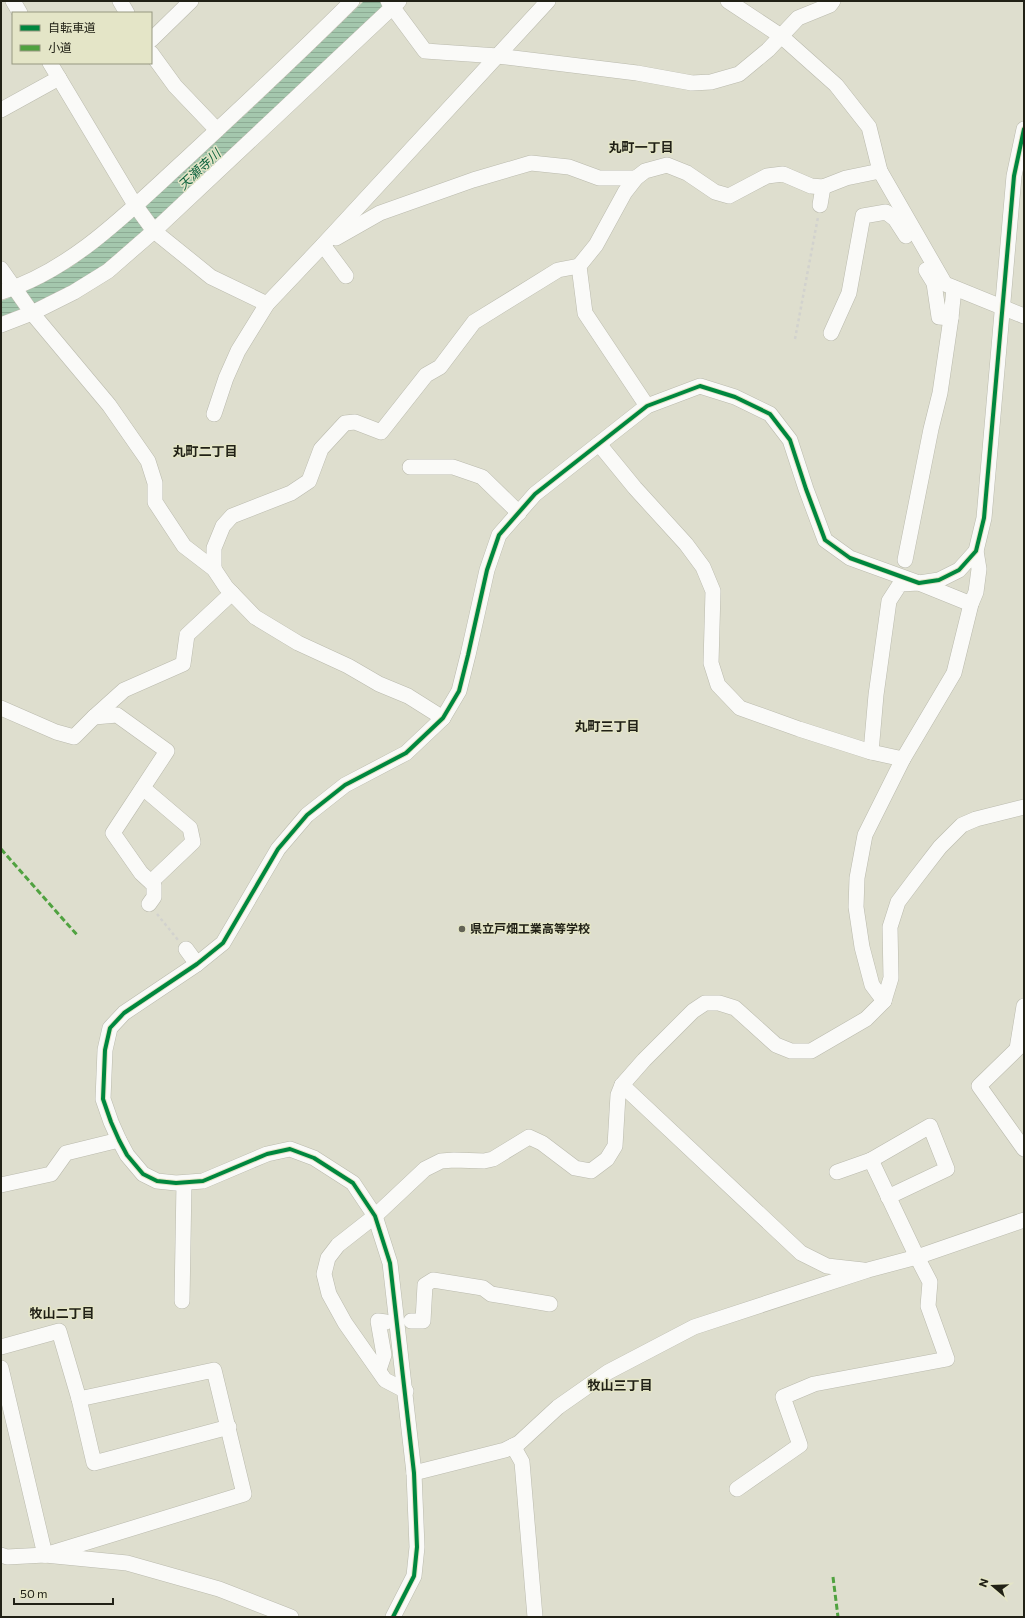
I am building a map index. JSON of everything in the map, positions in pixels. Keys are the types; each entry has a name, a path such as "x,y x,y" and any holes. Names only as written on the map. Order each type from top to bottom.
{"street":[{"path":"13,1 19,12"},
{"path":"120,1 126,12"},
{"path":"152,39 191,1"},
{"path":"7,290 59,266 116,222 281,71 352,1"},
{"path":"214,414 226,378 238,351 267,304 548,1"},
{"path":"728,1 781,36 836,85 869,126 880,171 945,284 1024,316"},
{"path":"1,325 32,314 74,292 108,271 154,232 393,3 425,51 498,56 637,73 692,83 711,82 739,74 768,50 798,18 830,5 833,1"},
{"path":"152,54 175,86 217,130"},
{"path":"51,64 135,205 154,232 211,277 267,304"},
{"path":"1,110 59,78"},
{"path":"884,1001 872,985 862,947 856,907 857,878 865,835 903,759 954,673 971,604 976,592 978,569 976,551 984,518 1004,309 1014,176 1024,129"},
{"path":"323,245 380,213 473,180 531,164 570,167 599,178 636,178"},
{"path":"214,569 214,548 223,526 232,516 291,493 309,481 321,449 345,423 355,422 381,432 426,375 440,367 474,322 558,270 579,266 596,245 625,192 636,178 645,171 666,165 687,173 714,192 729,196 767,176 783,174 811,186 823,187 846,178 880,171"},
{"path":"820,205 823,187"},
{"path":"831,333 849,293 863,216 886,212 895,219 934,283 939,317 951,318"},
{"path":"323,245 346,276"},
{"path":"579,266 585,313 647,406"},
{"path":"1,269 7,290 32,314 109,405 148,461 155,483 155,502 184,546 214,569 226,587 255,617 298,643 348,666 379,684 408,696 443,718"},
{"path":"905,560 930,428 940,393 954,288"},
{"path":"393,1617 396,1614 414,1576 418,1547 414,1473 406,1391 390,1263 376,1216 353,1183 314,1158 290,1149 267,1154 203,1181 184,1183 157,1181 143,1174 128,1154 120,1140 111,1122 103,1099 105,1050 110,1028 124,1013 197,964 223,943 278,849 307,815 345,785 406,753 443,718 458,691 468,655 487,570 499,535 535,494 647,406 700,386 735,397 770,414 790,440 825,540 850,558 971,604"},
{"path":"599,444 635,488 686,544 703,567 712,591 711,663 718,685 740,708 871,752 903,759"},
{"path":"410,467 453,467 482,477 519,513"},
{"path":"871,752 876,695 889,601 900,584 939,580 959,570 976,551"},
{"path":"1,708 56,732 74,737 124,690 183,664 187,636 232,593"},
{"path":"94,717 118,715 167,751 113,833 141,873 154,885 154,897 149,904"},
{"path":"143,788 190,828 193,842 151,882"},
{"path":"406,1391 385,1380 345,1323 329,1294 324,1274 328,1258 338,1245 376,1216 425,1169 441,1161 484,1161 494,1159 529,1137 542,1143 576,1168 591,1171 607,1159 615,1146 618,1095 622,1085 644,1060 693,1011 705,1003 719,1003 735,1008 776,1045 791,1051 811,1051 866,1019 884,1001 891,978 890,927 898,902 940,847 962,825 976,818 1024,806"},
{"path":"186,949 197,964"},
{"path":"1024,1006 1017,1049 979,1086 1024,1149"},
{"path":"622,1085 801,1253 827,1266 868,1270"},
{"path":"837,1172 871,1160 930,1126 948,1169 888,1197"},
{"path":"1,1185 51,1174 66,1153 120,1140"},
{"path":"737,1490 800,1445 783,1397 814,1384 947,1359 928,1306 930,1282 871,1160"},
{"path":"182,1301 184,1183"},
{"path":"414,1473 505,1450 519,1443 558,1407 608,1372 694,1327 868,1270 917,1257 1024,1220"},
{"path":"411,1321 422,1320 425,1285 433,1280 483,1288 491,1294 550,1304"},
{"path":"379,1370 384,1355 378,1322 386,1322"},
{"path":"1,1347 59,1331 79,1399 94,1463 229,1427"},
{"path":"1,1370 45,1555"},
{"path":"45,1555 244,1494 214,1370 79,1399"},
{"path":"513,1446 522,1462 535,1617"},
{"path":"1,1555 7,1557 45,1555 127,1563 219,1589 291,1617"}],"path":[{"path":"795,339 820,205"},
{"path":"149,904 186,949"}],"water":[{"name":"天瀬寺川","path":"364,1 389,1 128,245 90,276 35,304 1,317 1,301 71,267 98,247 247,113"}],"marked path":[{"path":"1,849 78,936"},
{"path":"833,1577 838,1617"}],"cycle path":[{"path":"393,1617 414,1576 417,1547 414,1473 390,1263 375,1216 353,1183 314,1158 290,1149 267,1154 203,1181 176,1183 157,1181 143,1174 127,1155 111,1122 103,1099 105,1050 110,1028 124,1013 197,964 223,943 278,849 307,815 345,785 406,753 443,718 459,691 487,570 499,535 535,494 647,406 700,386 735,397 770,414 790,440 825,540 850,558 919,583 939,580 959,570 976,551 984,518 1014,176 1024,129"}],"place":[{"name":"県立戸畑工業高等学校","path":"462,929"}],"district":[{"name":"丸町一丁目","path":"641,147"},
{"name":"丸町二丁目","path":"205,451"},
{"name":"丸町三丁目","path":"607,726"},
{"name":"牧山二丁目","path":"62,1313"},
{"name":"牧山三丁目","path":"620,1385"}]}
